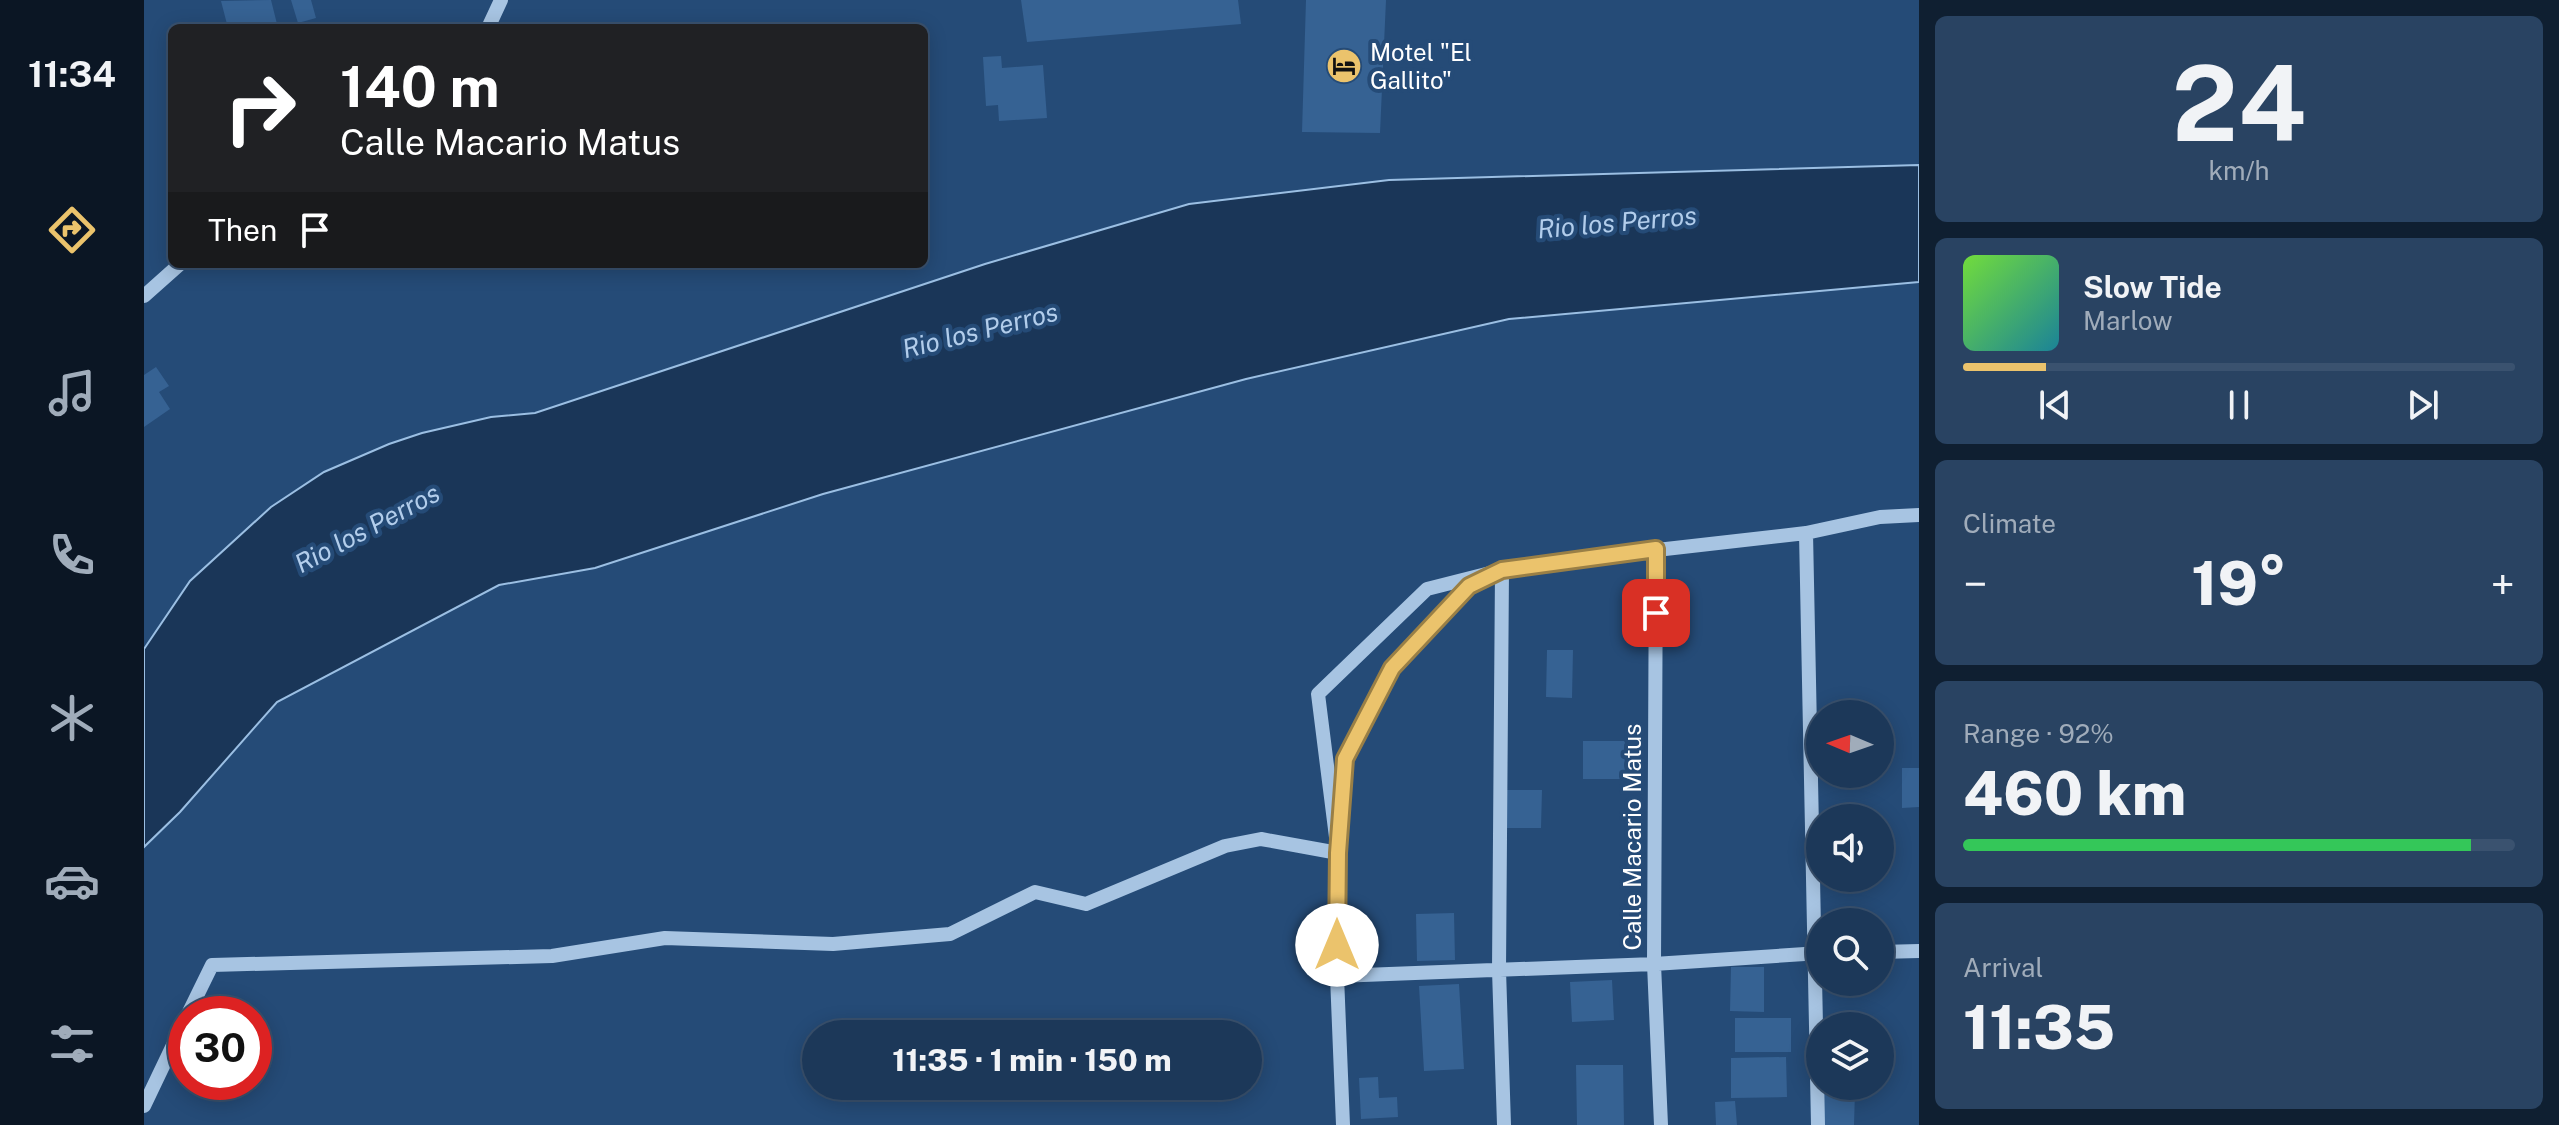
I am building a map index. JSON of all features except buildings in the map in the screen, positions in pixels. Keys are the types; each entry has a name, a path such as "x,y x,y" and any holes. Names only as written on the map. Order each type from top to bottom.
{"street":[{"path":"490,24 501,0"},
{"path":"144,296 176,268"},
{"path":"1338,853 1318,694 1427,589 1502,570 1806,533 1880,517 1919,515"},
{"path":"1806,533 1816,908"},
{"name":"Calle Macario Matus","path":"1656,549 1654,964 1661,1125"},
{"path":"1343,1125 1337,976 1338,853 1345,759 1392,668 1469,586 1502,570"},
{"path":"1502,570 1499,970 1504,1125"},
{"path":"197,996 212,965 552,956 665,938 833,944 950,934 1035,892 1086,904 1225,846 1261,839 1338,853"},
{"path":"1894,952 1919,951"},
{"path":"1337,976 1654,964 1806,955"},
{"path":"1817,996 1818,1125"},
{"path":"144,1106 168,1056"}],"water":[{"name":"Rio los Perros","path":"1919,165 1919,282 1509,319 1246,379 823,494 595,568 499,585 277,702 180,812 144,847 144,649 190,581 271,507 324,472 389,444 491,417 535,413 985,264 1189,204 1389,180"}],"place":[{"name":"Motel \"El Gallito\"","path":"1344,66"}],"route":[{"path":"1337,945 1338,853 1345,759 1392,668 1469,586 1502,570 1656,549 1656,613"}]}
